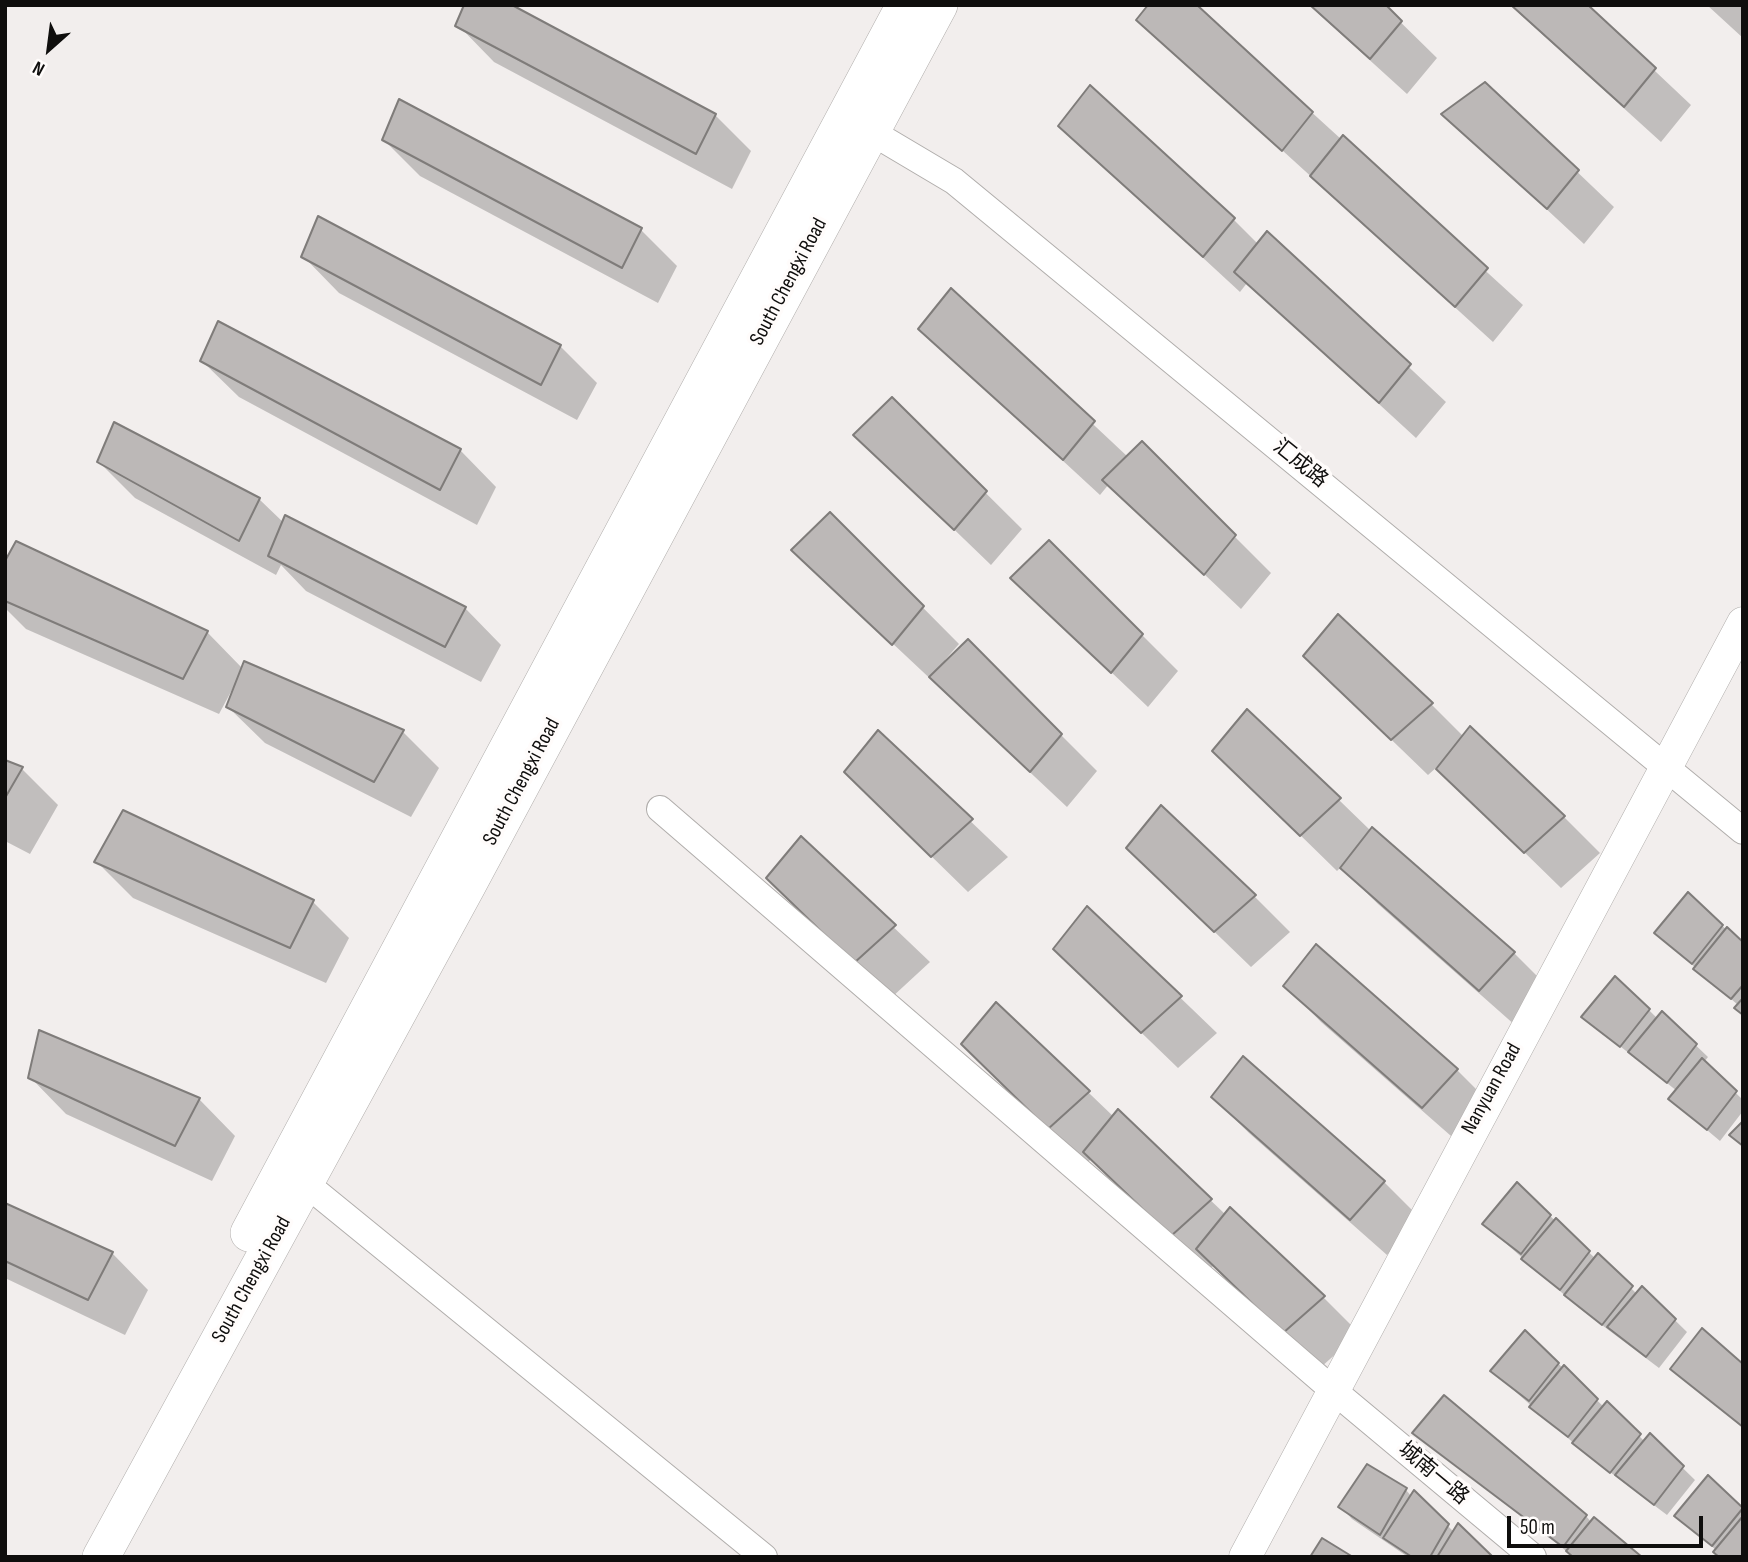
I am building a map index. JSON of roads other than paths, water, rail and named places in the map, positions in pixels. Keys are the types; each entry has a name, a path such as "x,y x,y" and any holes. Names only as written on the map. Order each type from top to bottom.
{"main road":[{"name":"South Chengxi Road","path":"101,1557 305,1183 857,123 905,5"},
{"name":"South Chengxi Road","path":"73,1557 857,123 939,5"}],"street":[{"name":"汇成路","path":"857,123 954,181 1668,766 1743,831"},
{"name":"Nanyuan Road","path":"1245,1557 1447,1173 1743,623"},
{"name":"城南一路","path":"660,809 1334,1391 1533,1557"},
{"path":"305,1183 764,1557"}]}
